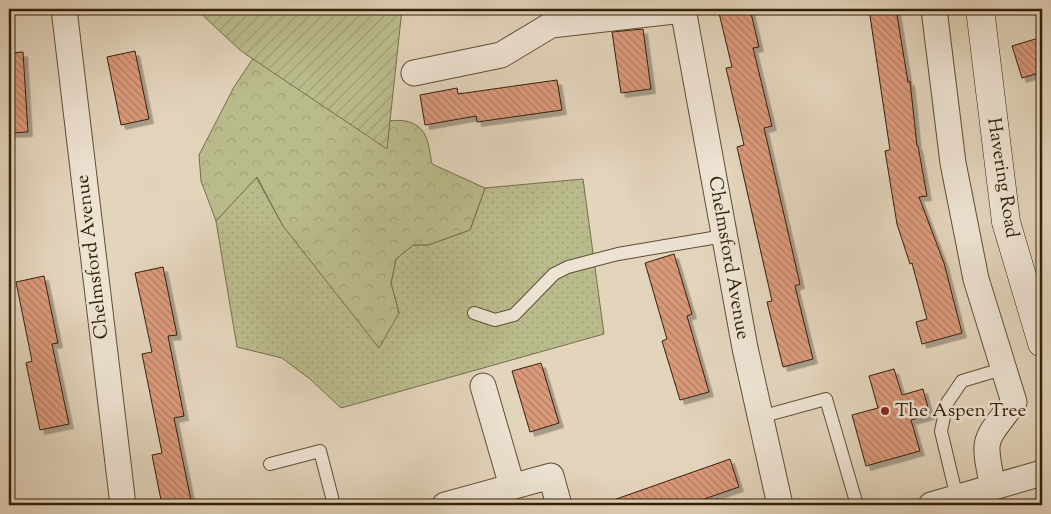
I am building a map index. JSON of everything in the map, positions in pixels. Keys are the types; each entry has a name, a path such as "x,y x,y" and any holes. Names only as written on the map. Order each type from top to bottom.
{"main road":[{"name":"Havering Road","path":"980,9 1006,222 1042,343"}],"street":[{"name":"Chelmsford Avenue","path":"64,9 122,505"},
{"name":"Chelmsford Avenue","path":"683,9 745,348 780,505"},
{"path":"414,73 501,55 552,25 683,9"},
{"path":"934,9 953,163 976,279 1002,369 1014,402 993,428 986,442 978,496"},
{"path":"483,386 512,486"},
{"path":"931,505 978,496 1042,473"},
{"path":"445,505 551,476 559,505"}],"lane":[{"path":"474,313 495,320 514,315 554,274 568,267 618,254 724,236"},
{"path":"978,496 941,431 947,403 962,381 1002,369"},
{"path":"760,417 826,399 857,505"},
{"path":"270,464 320,451 334,505"}],"green space":[{"path":"196,9 402,9 387,149 241,51"},
{"path":"256,54 365,125 397,120 412,123 419,127 426,136 432,164 485,188 470,230 428,245 413,245 396,259 391,283 399,313 379,348 283,226 257,177 216,221 201,181 199,155 234,87"},
{"path":"256,177 283,226 399,313 391,283 396,259 413,245 428,245 470,230 485,188 583,179 604,334 341,408 310,379 282,358 237,347 216,221"}],"building":[{"path":"718,9 750,9 759,47 753,48 772,126 764,128 800,284 795,286 813,359 783,367 767,302 772,301 737,147 744,145 726,68 732,67"},
{"path":"869,9 896,9 908,82 910,81 917,146 927,196 919,197 944,263 962,333 922,344 916,322 927,319 912,263 910,264 897,224 885,151 890,150"},
{"path":"643,29 651,89 621,93 612,32"},
{"path":"1042,37 1042,72 1022,78 1012,46"},
{"path":"135,51 149,119 121,125 107,57"},
{"path":"23,52 28,132 9,133 9,53"},
{"path":"557,80 562,110 477,122 476,116 425,125 420,95 457,88 458,94"},
{"path":"674,254 692,314 687,316 709,392 680,400 662,341 667,339 645,263"},
{"path":"163,267 177,335 168,336 184,416 174,418 192,505 162,505 152,455 162,453 142,354 152,352 135,273"},
{"path":"44,276 58,343 52,344 69,424 40,430 26,363 32,361 16,282"},
{"path":"541,363 559,423 530,432 512,371"},
{"path":"894,369 902,395 923,389 930,415 911,420 920,451 866,466 852,415 878,408 869,376"},
{"path":"730,459 739,487 687,505 605,505 605,503"}],"place":[{"name":"The Aspen Tree","path":"885,411"}]}
